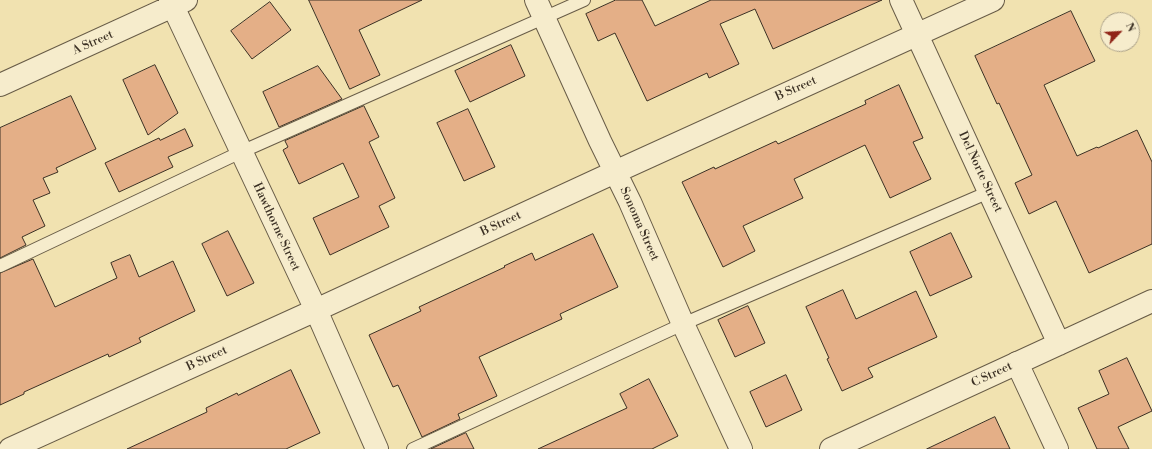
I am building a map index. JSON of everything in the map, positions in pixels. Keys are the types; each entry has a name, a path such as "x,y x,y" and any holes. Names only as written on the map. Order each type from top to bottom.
{"street":[{"name":"Del Norte Street","path":"901,0 1059,344"},
{"name":"B Street","path":"10,449 993,0"},
{"name":"A Street","path":"0,85 176,2"},
{"name":"Hawthorne Street","path":"176,2 241,152 316,310 377,449"},
{"name":"Sonoma Street","path":"540,9 614,172 630,202 683,324 741,449"},
{"name":"C Street","path":"831,449 1152,301"},
{"path":"1017,363 1057,449"}],"lane":[{"path":"0,266 540,9 584,0"},
{"path":"413,449 683,324 989,192"}],"building":[{"path":"309,0 422,0 359,30 380,75 350,89"},
{"path":"616,0 642,0 655,26 711,0 882,0 773,49 755,9 720,24 739,64 709,78 707,73 647,101 615,33 598,41 586,14"},
{"path":"270,2 291,30 252,59 231,31"},
{"path":"1071,11 1095,61 1044,85 1077,156 1137,130 1152,162 1152,244 1089,273 1056,201 1029,214 1015,183 1032,175 999,103 997,104 975,56"},
{"path":"511,45 525,76 470,102 455,71"},
{"path":"155,65 178,113 148,135 123,80"},
{"path":"318,66 342,99 279,127 263,92"},
{"path":"899,85 923,138 913,142 931,179 890,198 865,145 794,179 803,198 743,226 755,251 723,267 682,182 714,167 715,169 776,141 778,144 866,104 865,101"},
{"path":"71,96 96,149 56,168 58,172 43,178 50,193 33,200 45,226 22,237 26,245 0,258 0,128"},
{"path":"364,106 379,137 369,142 395,198 379,206 389,227 330,255 313,218 359,197 343,163 299,184 283,150 288,147 285,141"},
{"path":"468,109 495,167 464,181 437,123"},
{"path":"185,129 193,146 168,157 173,167 119,192 105,163 159,138 160,140"},
{"path":"228,231 254,283 227,296 202,244"},
{"path":"951,233 972,277 930,296 910,252"},
{"path":"593,234 618,287 560,314 562,319 479,357 497,396 458,414 460,419 422,437 398,385 393,387 369,335 421,311 419,307 532,253 535,260"},
{"path":"130,255 139,277 173,261 195,311 139,338 141,342 109,357 108,354 24,392 24,394 0,405 0,273 33,259 55,307 117,278 111,263"},
{"path":"843,290 856,319 916,291 937,337 868,368 873,377 842,391 806,307"},
{"path":"748,306 765,343 735,357 718,320"},
{"path":"1127,358 1152,411 1118,427 1129,449 1097,449 1078,408 1109,394 1099,371"},
{"path":"291,370 320,433 286,449 127,449 207,412 206,408 237,393 238,395"},
{"path":"786,375 802,410 766,427 750,392"},
{"path":"649,379 678,436 652,449 538,449 627,408 620,394"},
{"path":"995,417 1010,449 927,449"},
{"path":"466,433 474,449 431,449"}]}
